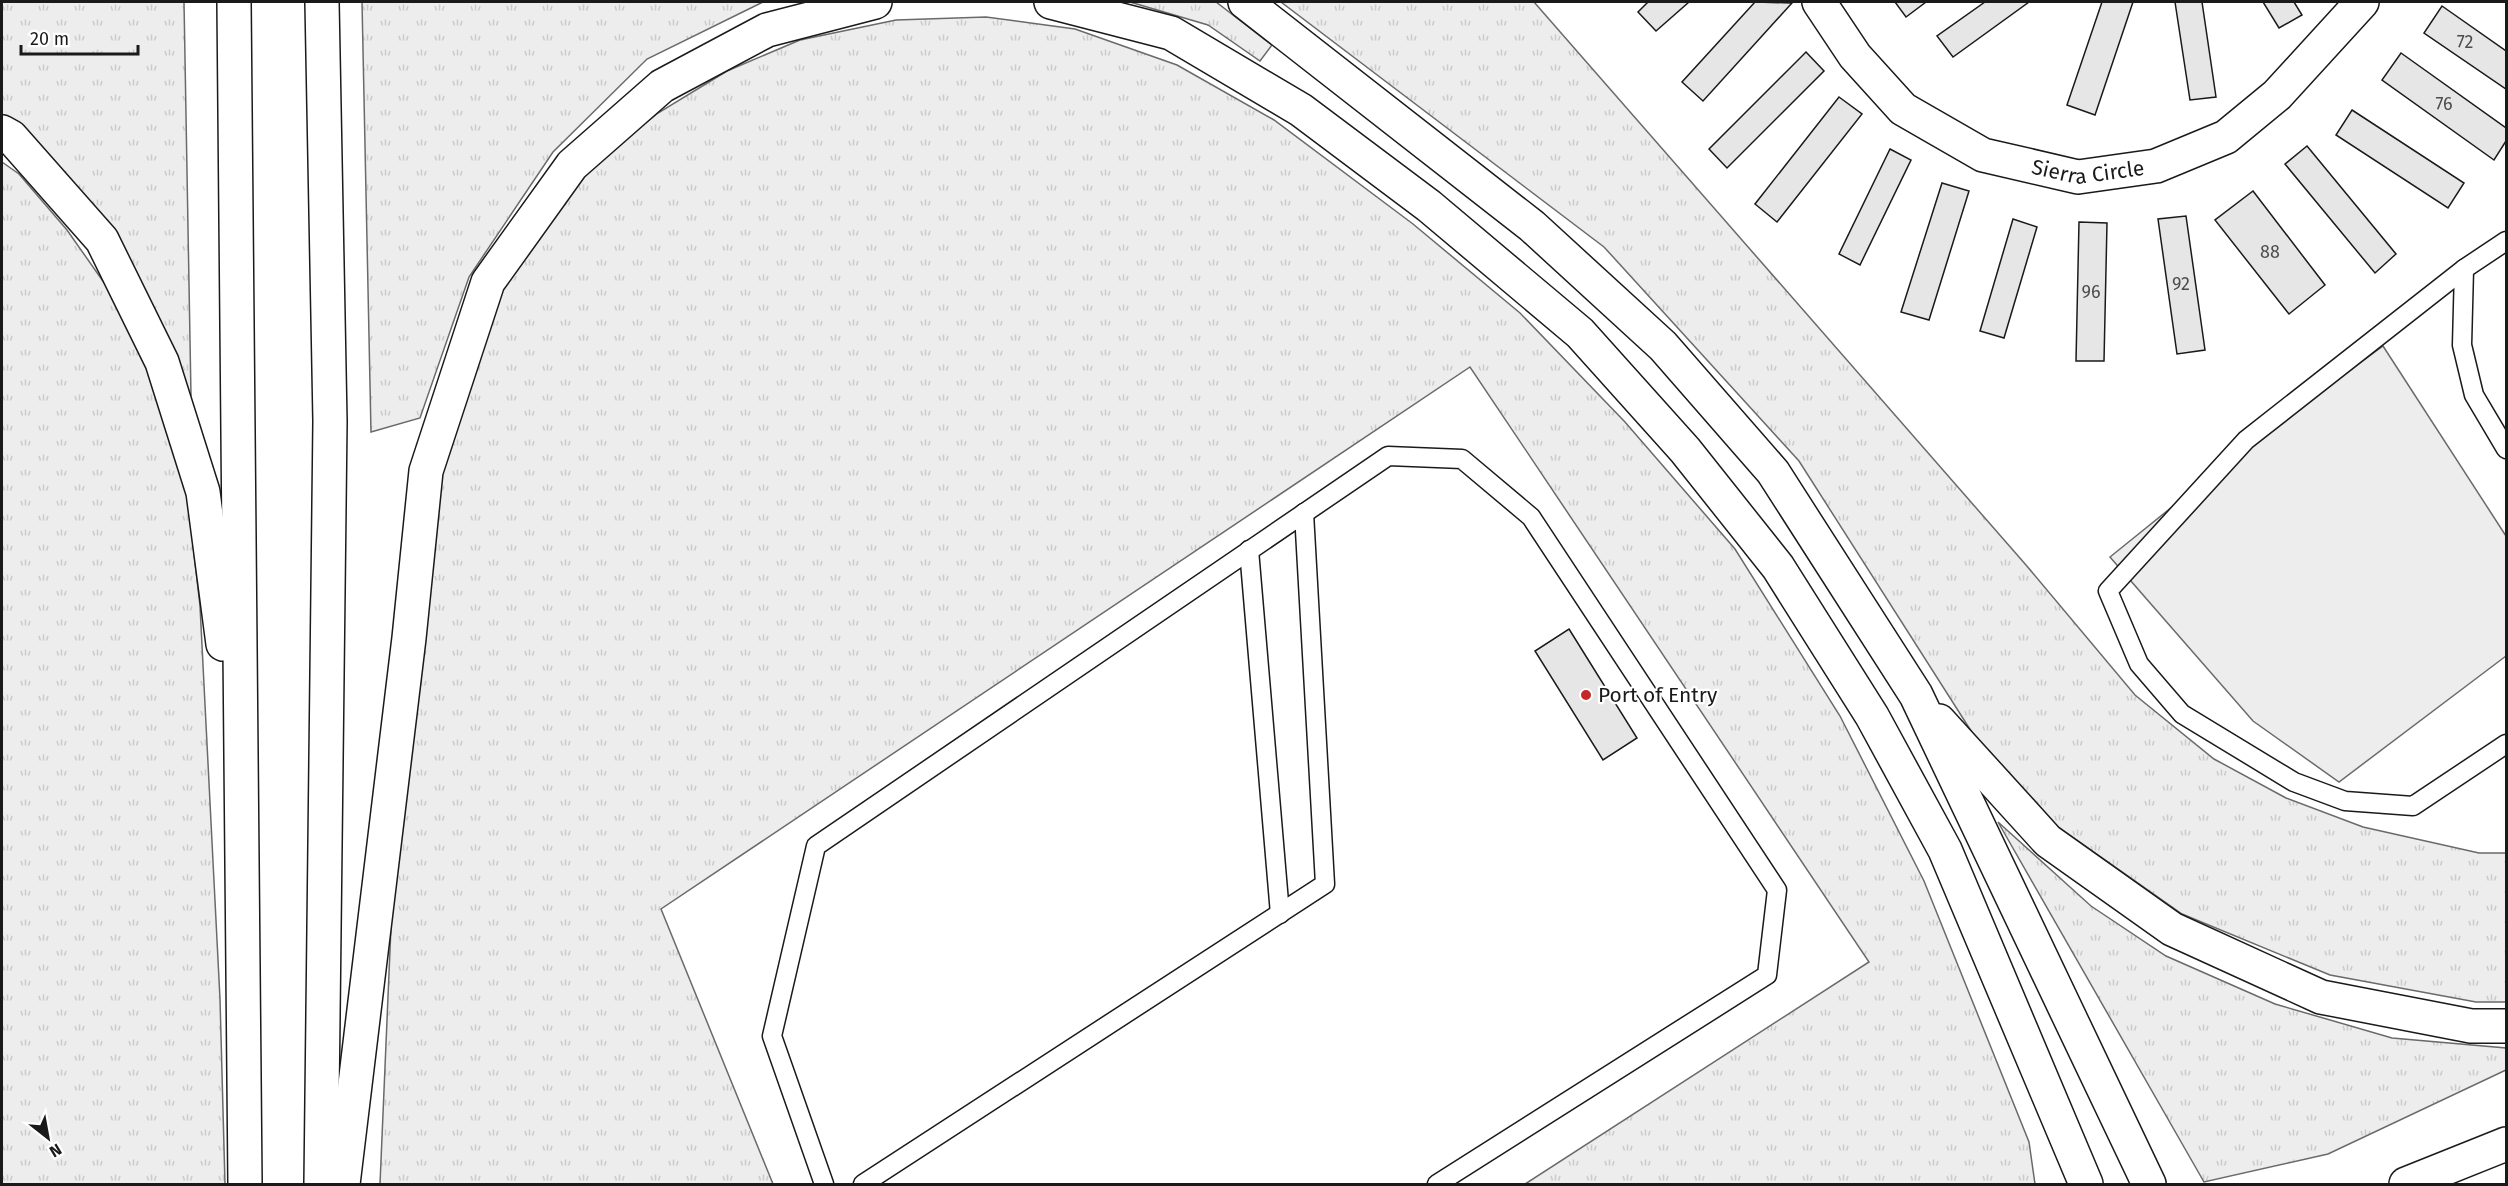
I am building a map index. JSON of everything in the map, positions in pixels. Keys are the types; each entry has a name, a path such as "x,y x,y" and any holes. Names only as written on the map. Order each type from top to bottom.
{"main road":[{"path":"234,2 244,1185"},
{"path":"321,1185 330,421 322,2"},
{"path":"343,1185 409,638 426,471 488,282 572,165 662,86 767,30 875,2"},
{"path":"1051,2 1171,33 1300,110 1429,206 1580,333 1685,450 1779,567 1872,716 1945,850 2086,1185"},
{"path":"1245,2 1532,226 1663,346 1773,472 1916,695 2149,1185"},
{"name":"Sierra Circle","path":"1820,2 1855,56 1903,109 1983,155 2078,177 2156,166 2226,137 2277,95 2362,2"},
{"path":"2,132 11,137 102,240 162,362 203,492 230,700 244,1185"},
{"path":"1916,695 2048,841 2172,929 2321,998 2471,1026 2506,1026"},
{"path":"2406,1185 2506,1144"}],"lane":[{"path":"2506,241 2464,269 2246,440 2108,591 2139,664 2182,714 2294,782 2345,801 2413,806 2506,744"},
{"path":"2464,269 2462,345 2474,395 2506,449"},
{"path":"824,1185 772,1036 816,846 1388,456 1462,459 1532,517 1777,890 1767,975 1437,1185"},
{"path":"863,1185 1325,884 1304,513"},
{"path":"1249,550 1280,914"}],"green space":[{"path":"2,2 184,2 191,396 111,239 2,116"},
{"path":"362,2 763,2 647,59 553,152 469,277 420,418 371,432"},
{"path":"1130,2 1216,2 1272,45 1260,61 1208,25"},
{"path":"1281,2 1534,2 2026,565 2135,695 2214,759 2286,798 2363,827 2479,853 2506,853 2506,1002 2476,1002 2330,975 2182,914 2057,826 1973,734 1799,461 1604,247"},
{"path":"986,17 1075,29 1177,65 1274,120 1413,224 1520,313 1625,422 1735,549 1840,716 1924,881 2029,1142 2035,1184 1525,1184 1869,962 1470,367 661,909 773,1184 380,1184 393,880 431,473 501,292 546,219 594,164 658,113 727,71 800,40 896,20"},
{"path":"2,162 19,174 67,230 112,294 147,369 187,492 200,606 220,999 225,1184 2,1184"},
{"path":"1998,822 2091,906 2166,956 2275,1004 2392,1038 2506,1048 2506,1070 2328,1154 2204,1182"}],"shaded area":[{"path":"2383,346 2506,536 2506,656 2339,782 2253,721 2110,557 2255,440"}],"building":[{"path":"1648,2 1689,2 1656,31 1638,12"},
{"path":"1755,2 1792,3 1703,101 1682,82"},
{"path":"1895,2 1926,2 1906,17"},
{"path":"1985,2 2029,2 1953,57 1937,36"},
{"path":"2102,2 2133,2 2095,115 2067,105"},
{"path":"2175,2 2202,2 2216,97 2190,100"},
{"path":"2263,2 2294,2 2302,15 2279,28"},
{"path":"2442,6 2506,51 2506,89 2424,33"},
{"path":"1806,52 1824,71 1727,168 1709,149"},
{"path":"2401,53 2506,128 2506,141 2494,160 2382,80"},
{"path":"1839,97 1862,114 1777,222 1755,204"},
{"path":"2352,110 2464,183 2448,208 2336,135"},
{"path":"2307,146 2396,254 2375,273 2285,164"},
{"path":"1890,149 1911,160 1860,265 1839,254"},
{"path":"1942,183 1969,191 1929,320 1901,312"},
{"path":"2253,191 2325,285 2289,314 2215,220"},
{"path":"2186,216 2205,350 2177,354 2158,219"},
{"path":"2013,219 2037,227 2004,338 1980,331"},
{"path":"2079,222 2107,223 2104,361 2076,361"},
{"name":"Port of Entry","path":"1569,629 1637,738 1603,760 1535,651"}],"place":[{"name":"Port of Entry","path":"1586,695"}]}
